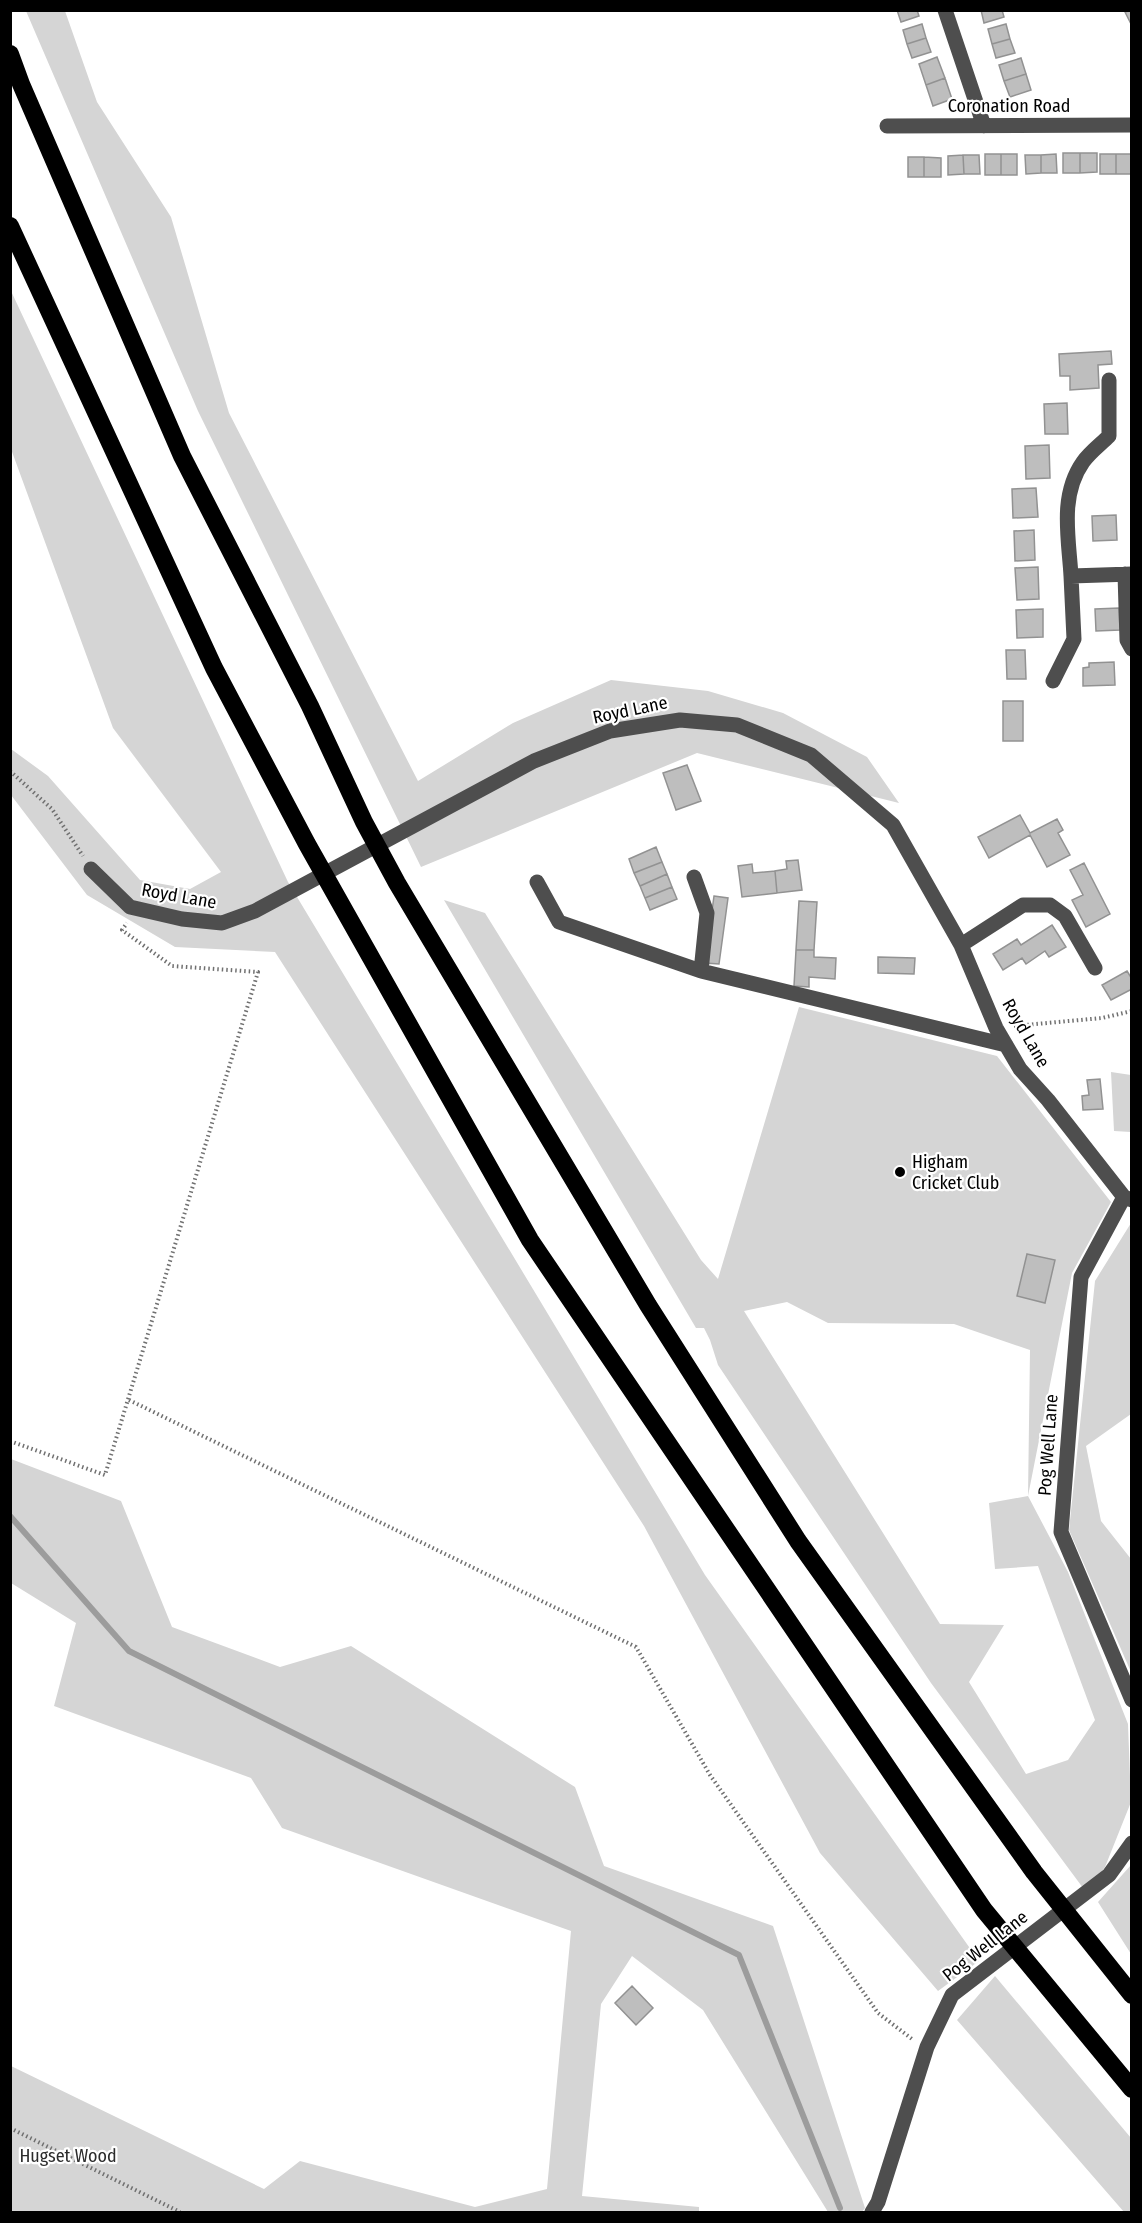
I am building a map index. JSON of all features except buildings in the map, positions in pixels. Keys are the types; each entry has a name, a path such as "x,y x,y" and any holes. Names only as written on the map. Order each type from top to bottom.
{"highway":[{"path":"10,54 182,456 310,706 364,822 397,883 648,1305 798,1541 1034,1872 1131,1995"},
{"path":"10,226 214,668 307,844 530,1240 984,1910 1131,2089"}],"street":[{"path":"945,10 984,126"},
{"name":"Coronation Road","path":"887,126 1131,125"},
{"path":"1053,681 1074,639 1067,506 1072,484 1083,462 1109,436 1109,380"},
{"path":"1071,576 1128,574 1127,640 1131,649"},
{"name":"Royd Lane","path":"91,869 130,907 182,919 222,923 255,911 534,761 609,731 680,720 737,725 811,755 893,825 961,945 996,1028 1020,1069 1128,1198"},
{"path":"694,877 707,913 701,971"},
{"path":"537,882 559,922 701,971 1006,1045"},
{"path":"961,945 1023,905 1050,905 1065,916 1095,968"},
{"name":"Pog Well Lane","path":"1128,1198 1081,1277 1061,1532 1131,1700"},
{"name":"Pog Well Lane","path":"872,2212 878,2202 927,2047 952,1995 1109,1875 1131,1843"}],"path":[{"path":"10,771 52,809 91,869"},
{"path":"10,1441 105,1475 258,972 172,966 122,930 129,919 130,907"},
{"path":"996,1028 1102,1018 1131,1011"},
{"path":"129,1400 636,1647 710,1775 878,2013 916,2042 927,2047"},
{"path":"10,2128 180,2212"}],"green space":[{"path":"26,11 65,11 97,102 171,217 229,413 418,781 513,723 611,680 708,691 783,713 867,757 899,803 697,753 421,867 198,411"},
{"path":"11,291 288,882 705,1575 979,1961 938,1991 820,1853 644,1526 275,952 175,947 87,895 11,795 11,749 48,776 140,880 190,889 221,872 113,728 11,449"},
{"path":"444,900 485,913 701,1260 718,1279 799,1007 997,1056 1111,1202 1072,1273 1028,1496 1068,1572 1128,1724 1131,1802 1105,1867 1086,1892 931,1683 718,1365 704,1328 696,1328","holes":["787,1302 828,1323 954,1324 1030,1350 1028,1496 989,1503 995,1569 1038,1566 1095,1720 1068,1760 1026,1774 969,1682 1004,1625 940,1624 744,1311"]},
{"path":"1111,1072 1131,1075 1131,1132 1114,1131"},
{"path":"1131,1223 1131,1414 1086,1446 1101,1521 1131,1559 1131,1672 1069,1530 1095,1281"},
{"name":"Hugset Wood","path":"11,1459 121,1501 172,1627 280,1667 351,1646 575,1787 604,1866 773,1926 865,2208 862,2212 828,2212 703,2010 632,1956 601,2004 582,2196 699,2207 699,2212 11,2212 11,2066 264,2189 300,2161 475,2207 547,2189 571,1931 282,1828 251,1778 54,1706 76,1623 11,1583"},
{"path":"1131,1865 1131,1954 1098,1902"},
{"path":"995,1976 1131,2138 1131,2212 1124,2212 957,2020"}],"waterway":[{"path":"10,1516 129,1651 739,1955 840,2208"}],"place":[{"name":"Higham Cricket Club","path":"900,1172"}]}
